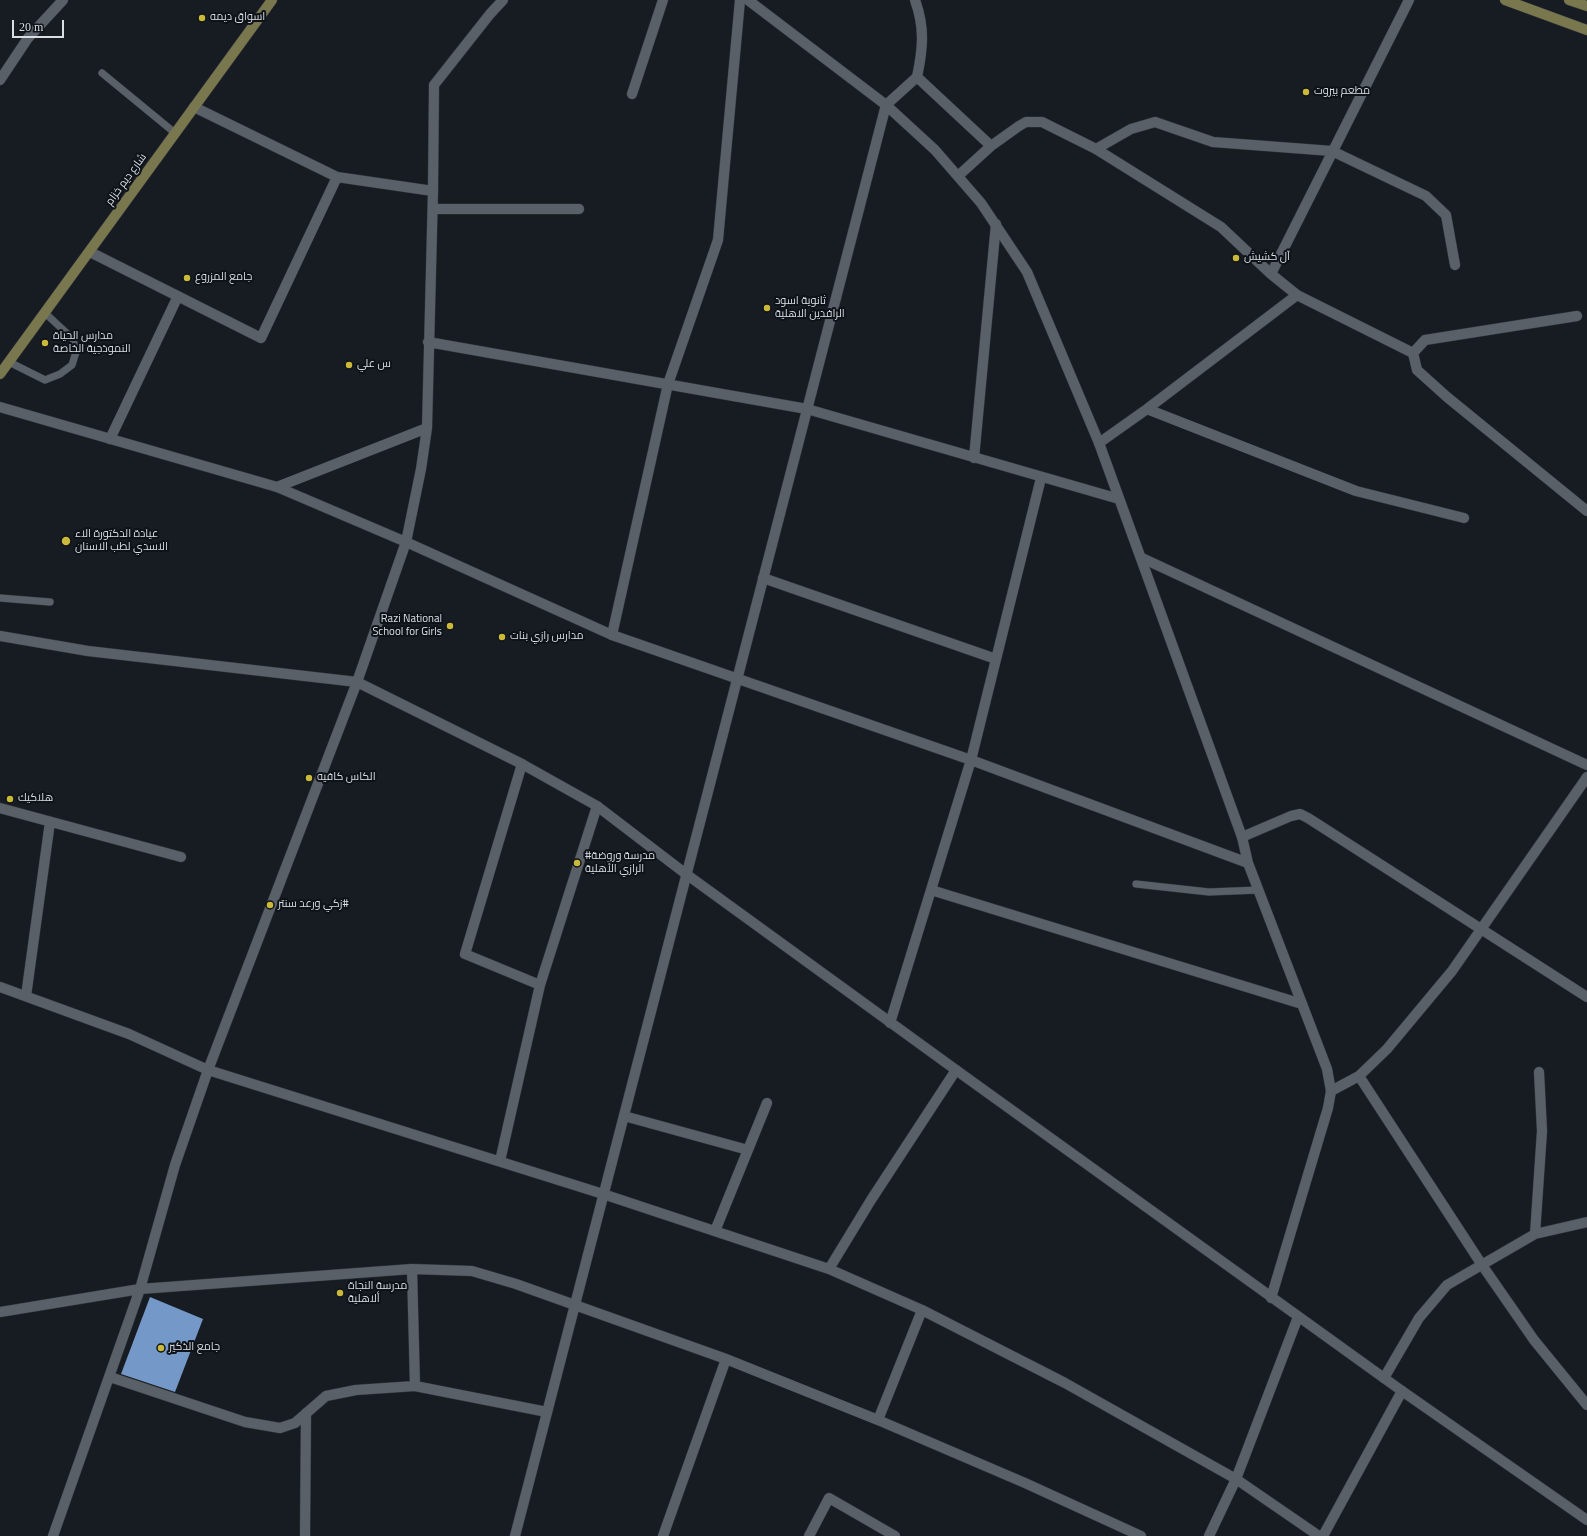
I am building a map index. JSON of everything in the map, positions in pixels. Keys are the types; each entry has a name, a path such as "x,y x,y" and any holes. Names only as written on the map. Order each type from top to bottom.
{"main road":[{"name":"شارع ديم خزام","path":"0,374 272,0"},
{"path":"1505,0 1587,30"},
{"path":"1569,0 1587,6"}],"street":[{"path":"0,80 28,38 63,0"},
{"path":"54,1536 140,1288 175,1164 208,1070 357,682 406,542 421,469 427,428 428,342 434,191 434,85 490,14 503,0"},
{"path":"632,94 664,0"},
{"path":"612,635 668,384 718,240 740,0"},
{"path":"748,0 886,105 935,150 981,203 1027,272 1099,443 1242,837 1248,863 1327,1069 1331,1091 1328,1108 1271,1298"},
{"path":"515,1536 886,105 917,77 923,49 920,15 915,0"},
{"path":"1271,274 1409,0"},
{"path":"917,77 991,146"},
{"path":"194,107 337,177 434,191"},
{"path":"958,176 991,146 1019,126 1026,122 1042,122 1096,149 1221,227 1271,274 1297,295 1413,353"},
{"path":"1096,149 1131,129 1155,122 1213,142 1332,151 1426,196 1446,215 1455,265"},
{"path":"90,252 261,338 337,177"},
{"path":"433,209 579,209"},
{"path":"974,458 996,224"},
{"path":"1099,443 1147,410 1297,295"},
{"path":"110,439 178,296"},
{"path":"1413,353 1426,340 1577,316"},
{"path":"428,342 807,409 1041,478 1119,499"},
{"path":"1413,353 1417,370 1447,397 1587,511"},
{"path":"0,408 277,487 406,542 612,635 737,680 972,760 1248,863"},
{"path":"1147,410 1356,491 1464,518"},
{"path":"277,487 427,428"},
{"path":"890,1023 972,760 1041,478"},
{"path":"1142,558 1587,765"},
{"path":"763,578 996,659"},
{"path":"0,636 88,651 357,682 522,764 597,806 686,874 890,1023 1271,1298 1402,1392 1587,1520"},
{"path":"522,764 465,954 540,985"},
{"path":"1331,1091 1358,1076 1392,1043 1452,971 1587,777"},
{"path":"500,1161 540,985 597,806"},
{"path":"0,808 181,857"},
{"path":"1242,837 1300,814 1587,997"},
{"path":"26,996 50,822"},
{"path":"931,890 1302,1004"},
{"path":"0,987 129,1034 208,1070 603,1194 829,1270 922,1310 1065,1383 1236,1479 1318,1536"},
{"path":"829,1270 871,1200 956,1070"},
{"path":"1535,1234 1542,1131 1539,1072"},
{"path":"1358,1076 1482,1265 1534,1340 1587,1404"},
{"path":"715,1231 767,1103"},
{"path":"624,1116 748,1150"},
{"path":"1384,1378 1419,1318 1447,1285 1535,1234 1587,1222"},
{"path":"412,1270 415,1386"},
{"path":"0,1312 140,1288 412,1270 472,1271 575,1304 726,1359 878,1420 1025,1483 1140,1536"},
{"path":"878,1420 922,1310"},
{"path":"1209,1536 1236,1479 1298,1317"},
{"path":"663,1536 726,1359"},
{"path":"110,1377 245,1422 280,1428 295,1423 326,1396 356,1390 415,1386 547,1412"},
{"path":"1323,1536 1402,1392"},
{"path":"305,1536 306,1413"},
{"path":"809,1536 829,1498 895,1536"}],"lane":[{"path":"102,73 175,133"},
{"path":"8,362 45,380 60,374 72,365 76,352 73,339 44,313"},
{"path":"0,598 50,602"},
{"path":"1136,884 1210,892 1259,890"}],"building":[{"name":"جامع الذكير","path":"150,1297 203,1319 175,1392 121,1374"}],"place":[{"name":"اسواق ديمه","path":"202,18"},
{"name":"مطعم بيروت","path":"1306,92"},
{"name":"آل كشيش","path":"1236,258"},
{"name":"جامع المزروع","path":"187,278"},
{"name":"ثانوية اسود الرافدين الاهلية","path":"767,308"},
{"name":"مدارس الحياة النموذجية الخاصة","path":"45,343"},
{"name":"س علي","path":"349,365"},
{"name":"عيادة الدكتورة الاء الاسدي لطب الاسنان","path":"66,541"},
{"name":"Razi National School for Girls","path":"450,626"},
{"name":"مدارس رازي بنات","path":"502,637"},
{"name":"الكاس كافيه","path":"309,778"},
{"name":"هلاكيك","path":"10,799"},
{"name":"#مدرسة وروضة الرازي الأهلية","path":"577,863"},
{"name":"زكي ورعد سنتر#","path":"270,905"},
{"name":"مدرسة النجاة ألاهلية","path":"340,1293"},
{"name":"جامع الذكير","path":"161,1348"}]}
